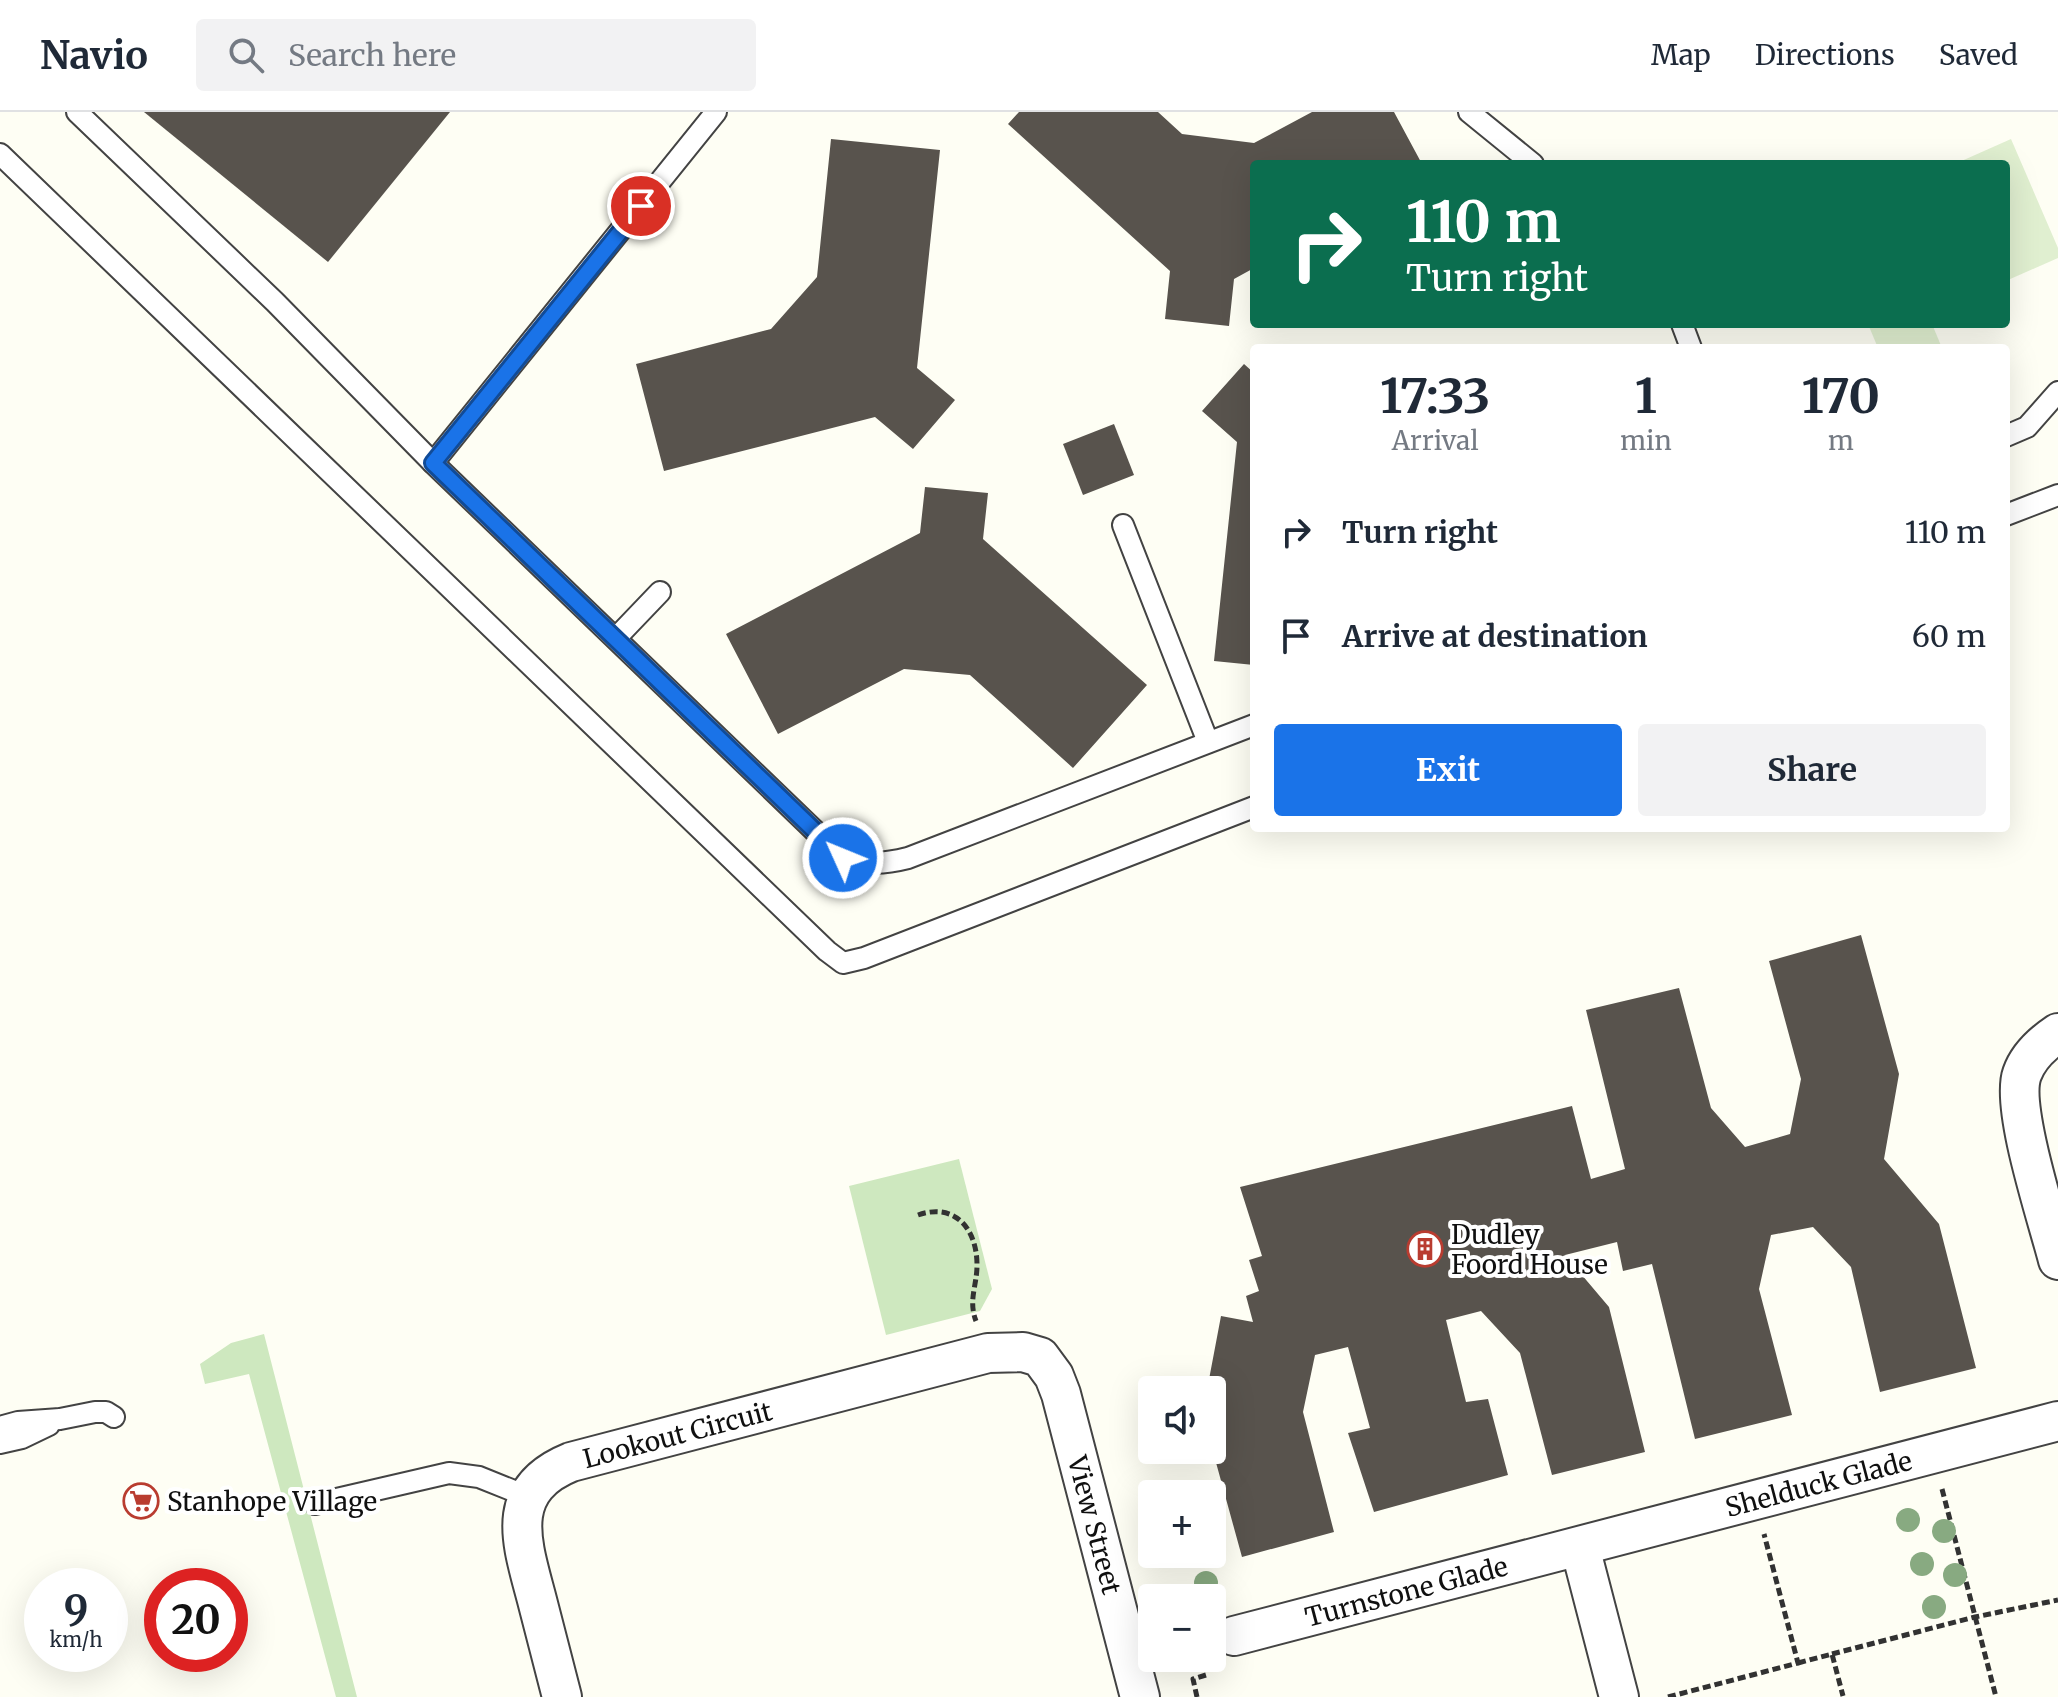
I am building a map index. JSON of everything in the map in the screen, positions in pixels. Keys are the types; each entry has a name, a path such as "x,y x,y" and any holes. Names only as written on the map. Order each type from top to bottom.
{"street":[{"path":"2058,1033 2031,1057 2018,1091 2020,1115 2058,1260"},
{"name":"Lookout Circuit","path":"529,1497 542,1478 571,1462 988,1353 1023,1352 1040,1357"},
{"name":"View Street","path":"1040,1357 1054,1376 1061,1394 1140,1697"},
{"name":"Shelduck Glade","path":"1580,1547 2058,1421"},
{"path":"529,1497 521,1520 523,1550 562,1697"},
{"path":"1580,1547 1619,1697"},
{"name":"Turnstone Glade","path":"1230,1650 1580,1547"}],"lane":[{"path":"77,112 275,302 433,463 843,858 863,864 885,864 908,858 1250,726"},
{"path":"433,463 716,112"},
{"path":"1469,112 1528,160"},
{"path":"0,154 804,929 843,963 864,958 1250,809"},
{"path":"2010,434 2027,427 2058,392"},
{"path":"2010,513 2058,495"},
{"path":"1123,525 1208,742"},
{"path":"616,638 660,592"},
{"path":"0,1427 95,1412 106,1412 114,1417"},
{"path":"0,1443 22,1438 60,1419"},
{"path":"315,1504 449,1473 479,1477 529,1497"}],"path":[{"path":"918,1215 944,1211 963,1221 977,1268 971,1301 981,1332"},
{"path":"1940,1480 1996,1697"},
{"path":"1761,1526 1798,1663"},
{"path":"1668,1697 1975,1617 2058,1600"},
{"path":"1197,1697 1193,1679 1206,1675 1204,1669 1230,1650"},
{"path":"1832,1654 1843,1696"}],"green space":[{"path":"2011,139 2058,248 2058,258 2010,279 2010,160 1964,160"},
{"path":"1870,328 1934,328 1940,344 1876,344"},
{"path":"959,1159 992,1289 980,1311 886,1335 849,1186"},
{"path":"264,1334 357,1697 336,1697 249,1374 205,1384 200,1364 231,1343"}],"building":[{"path":"144,112 450,112 328,262"},
{"path":"1019,112 1158,112 1182,134 1254,143 1312,112 1394,112 1420,160 1250,160 1250,270 1234,279 1229,326 1165,319 1170,271 1008,124"},
{"path":"831,139 940,150 917,368 955,400 913,449 875,417 664,471 636,364 771,329 817,277"},
{"path":"1244,364 1250,369 1250,665 1214,661 1237,442 1202,411"},
{"path":"1114,424 1134,475 1083,495 1063,444"},
{"path":"925,487 988,493 983,539 1147,685 1073,768 970,675 904,669 778,734 726,634 920,533"},
{"name":"Dudley Foord House","path":"1861,935 1899,1074 1884,1159 1939,1224 1976,1368 1880,1392 1851,1267 1813,1227 1771,1235 1759,1289 1792,1415 1695,1439 1652,1264 1623,1271 1617,1242 1565,1255 1609,1307 1645,1452 1552,1475 1520,1353 1481,1311 1446,1320 1466,1402 1488,1399 1508,1475 1374,1512 1348,1433 1370,1428 1348,1347 1315,1355 1303,1412 1334,1532 1242,1557 1226,1499 1226,1480 1221,1480 1216,1464 1226,1464 1226,1376 1210,1376 1221,1316 1253,1322 1246,1296 1259,1291 1249,1260 1262,1256 1240,1187 1572,1106 1591,1179 1625,1169 1586,1010 1679,988 1711,1108 1745,1147 1790,1134 1801,1079 1769,961"}],"place":[{"name":"Dudley Foord House","path":"1425,1249"},
{"name":"Stanhope Village","path":"141,1501"}],"route":[{"path":"641,206 433,463 843,858"}]}
